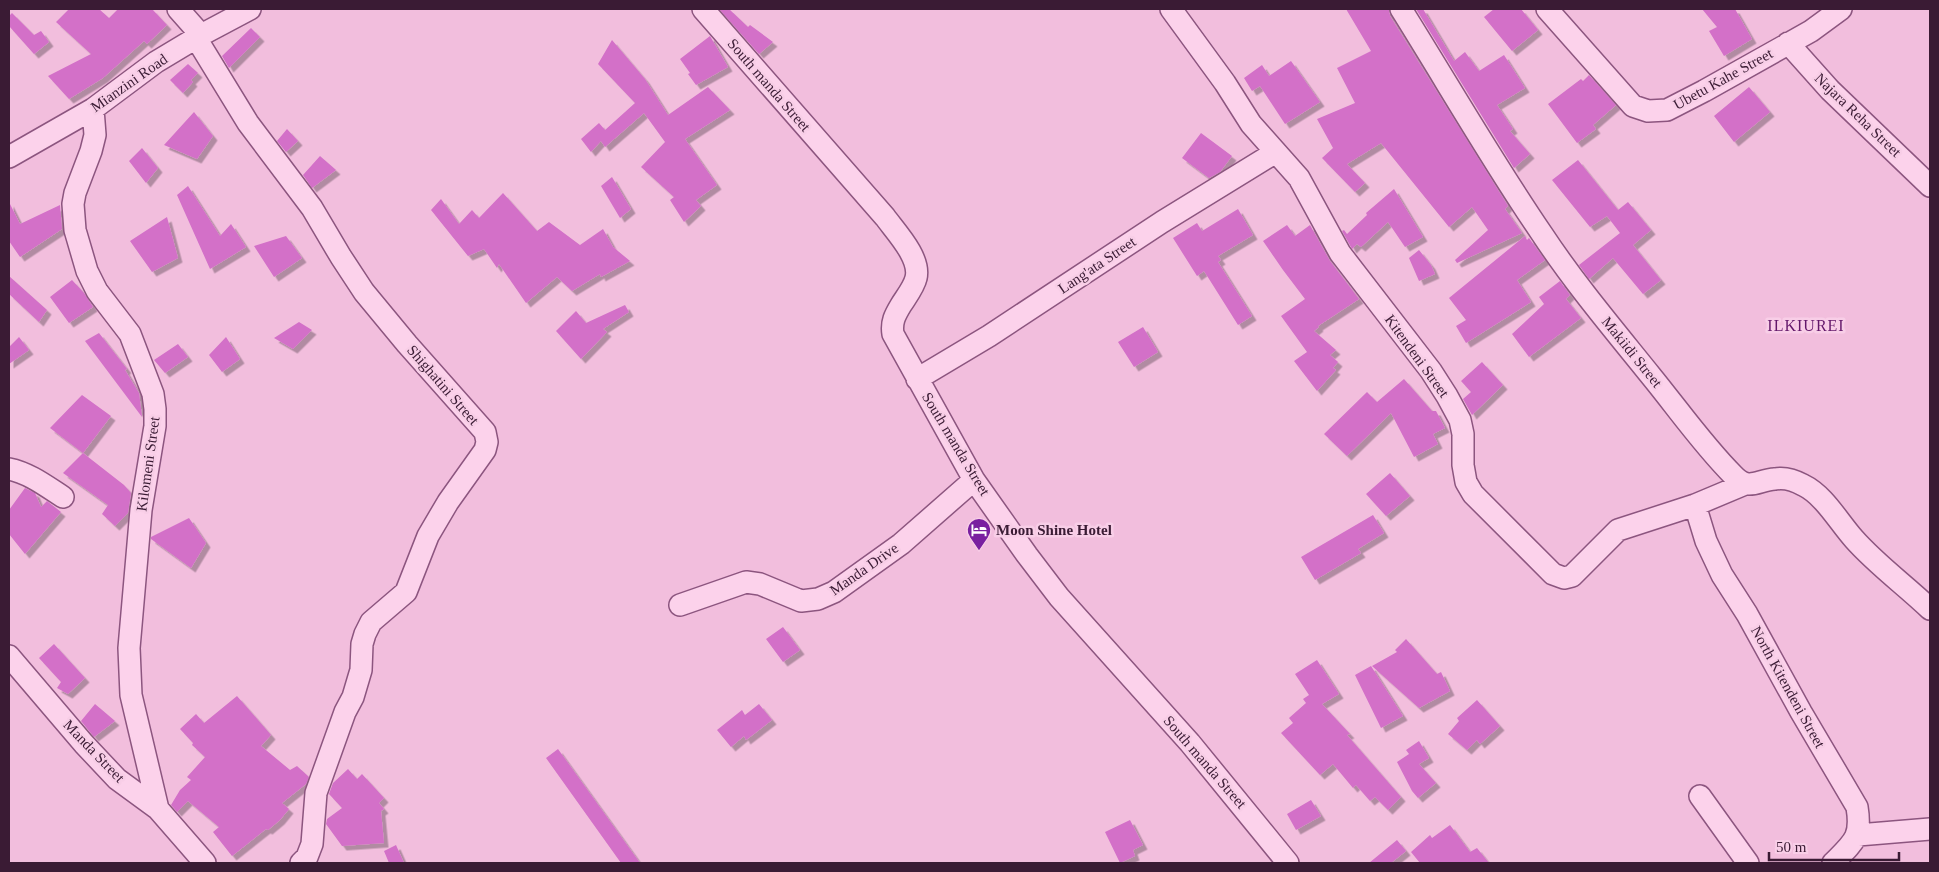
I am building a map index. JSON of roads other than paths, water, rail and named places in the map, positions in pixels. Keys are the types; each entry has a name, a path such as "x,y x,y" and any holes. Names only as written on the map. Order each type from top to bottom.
{"street":[{"name":"Shighatini Street","path":"178,9 199,37 248,122 312,208 364,292 485,432 487,442 485,450 448,502 428,536 406,592 371,622 365,634 362,644 361,670 353,697 345,712 316,793 312,844 307,857 301,863"},
{"name":"Mianzini Road","path":"9,157 93,109 156,62 250,9"},
{"name":"South manda Street","path":"702,9 885,217 908,248 916,267 916,278 894,317 892,326 895,340 974,480 1059,596 1190,743 1288,863"},
{"name":"Kitendeni Street","path":"1171,9 1225,82 1251,124 1299,178 1340,254 1431,371 1447,396 1460,420 1463,434 1463,465 1466,482 1473,494 1553,574 1564,578 1572,576 1618,530 1695,505 1745,484"},
{"name":"Makiidi Street","path":"1400,9 1543,235 1598,310 1713,453 1735,477 1745,484"},
{"name":"Ubetu Kahe Street","path":"1547,9 1633,106 1648,111 1667,110 1704,91 1811,30 1841,9"},
{"name":"Najara Reha Street","path":"1788,43 1830,90 1930,186"},
{"name":"Kilomeni Street","path":"93,109 95,135 91,151 74,192 75,230 87,271 97,291 130,334 153,394 156,409 156,426 141,510 129,648 131,695 158,809"},
{"name":"Lang'ata Street","path":"918,379 989,336 1162,222 1276,152"},
{"path":"9,469 18,471 63,497"},
{"path":"1745,484 1754,485 1773,479 1785,478 1808,487 1854,539 1884,569 1930,609"},
{"name":"Manda Drive","path":"680,606 746,582 760,584 801,600 818,599 834,592 901,544 974,480"},
{"name":"North Kitendeni Street","path":"1695,505 1706,541 1722,575 1857,807 1860,824 1858,834"},
{"name":"Manda Street","path":"9,656 84,744 117,779 158,809 205,863"},
{"path":"1700,796 1748,863"},
{"path":"1833,863 1858,834 1930,829"}],"place":[{"name":"Moon Shine Hotel","path":"979,551"}],"district":[{"name":"ILKIUREI","path":"1806,325"}]}
